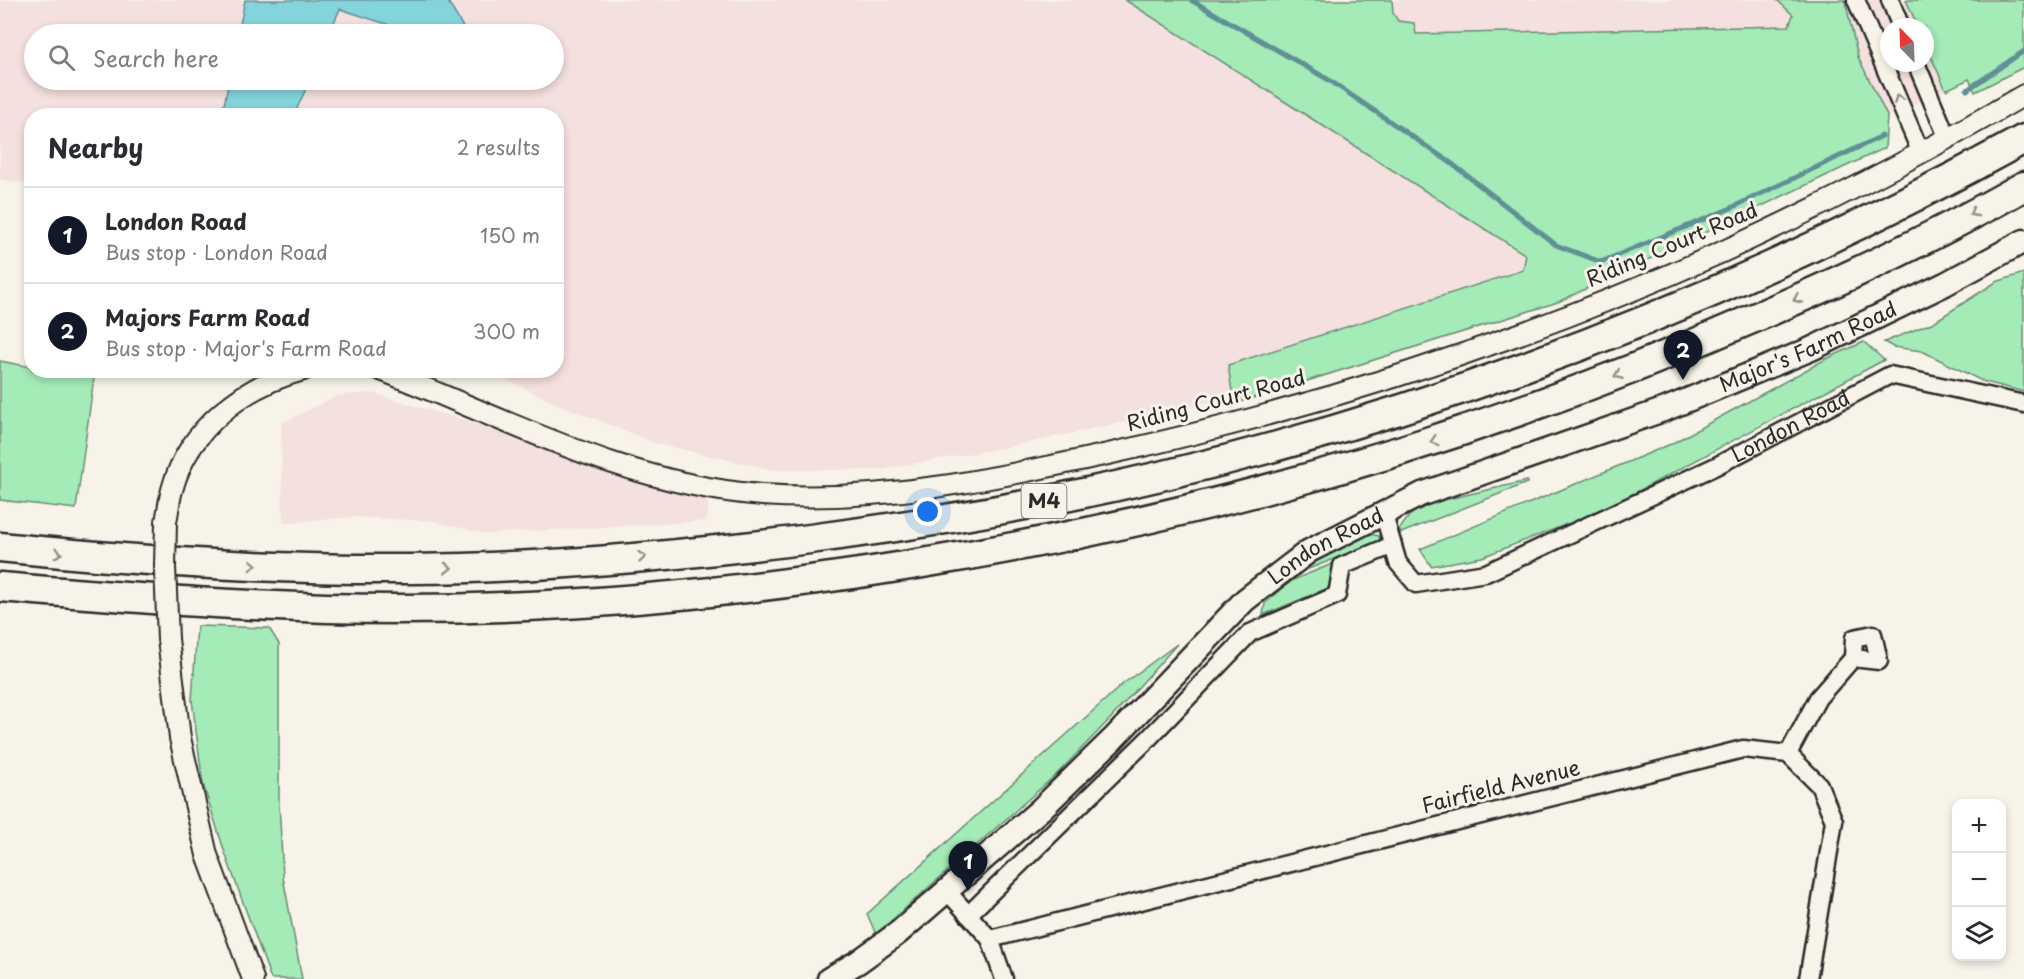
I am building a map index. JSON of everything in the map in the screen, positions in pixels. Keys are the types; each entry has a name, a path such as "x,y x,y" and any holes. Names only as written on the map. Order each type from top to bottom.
{"highway":[{"name":"M4","path":"0,547 216,564 408,569 484,567 614,560 768,544 881,529 1062,498 1184,470 1296,440 1419,404 1533,364 1681,306 1803,253 1946,182 2024,139"},
{"name":"M4","path":"0,587 229,605 401,609 501,607 600,602 766,586 887,570 1053,540 1149,520 1273,488 1442,439 1548,402 1705,340 1829,285 2024,186"}],"main road":[{"name":"Major's Farm Road","path":"1383,512 1422,494 1666,409 1811,349 1944,284 2024,241"},
{"name":"London Road","path":"829,979 858,962 898,933 1041,809 1113,739 1245,600 1309,550 1383,512"}],"street":[{"path":"1856,0 1921,153"},
{"path":"1890,0 1897,18"},
{"path":"1920,72 1948,139"},
{"name":"Riding Court Road","path":"401,378 602,459 652,475 697,485 759,495 819,496 890,493 953,485 1060,465 1213,429 1336,394 1459,354 1582,309 1721,252 1843,194 1948,139 2024,95"},
{"name":"London Road","path":"1383,512 1398,563 1416,584 1486,573 1716,466 1890,375 2024,404"},
{"path":"253,979 207,855 180,738 168,639 166,522 172,489 183,463 200,435 224,410 253,388 277,378"},
{"path":"968,915 1147,740 1250,633 1337,595 1342,566 1393,545"},
{"path":"1808,979 1834,821 1818,785 1788,753 1818,698 1853,658"},
{"name":"Fairfield Avenue","path":"990,939 1743,749 1788,753"},
{"path":"947,891 990,939 1004,979"}],"shaded area":[{"path":"0,0 1191,0 1556,245 1551,287 1244,393 1166,413 1013,446 879,470 773,470 658,444 550,401 504,378 564,378 564,108 24,108 24,182 0,180"},
{"path":"1243,0 1939,0 1969,79 1887,116 1858,57 1554,179"},
{"path":"372,393 500,431 571,457 709,496 707,521 486,534 433,521 352,517 283,523 281,424 338,395"}],"green space":[{"path":"1125,0 1392,0 1393,13 1398,21 1414,23 1416,34 1789,26 1793,15 1777,0 1845,0 1858,57 1887,116 1885,148 1558,302 1234,404 1228,365 1523,270 1526,255"},
{"path":"1906,0 2024,0 2024,67 1975,92 1969,79 1946,90 1934,63 1934,18 1914,18"},
{"path":"2024,273 2024,392 1982,381 1922,351 1893,347 1884,342 1934,322 1996,282"},
{"path":"1864,342 1884,360 1601,511 1482,557 1431,566 1420,549 1671,444 1826,359"},
{"path":"0,361 24,366 24,378 94,378 76,509 0,500"},
{"path":"1527,481 1527,483 1401,533 1399,530 1409,516 1426,504"},
{"path":"1364,533 1379,536 1380,541 1306,570 1305,567"},
{"path":"1337,562 1335,585 1263,615 1265,603 1293,580"},
{"path":"197,626 269,628 279,644 279,802 283,877 302,979 271,979 225,853 203,784 192,700"},
{"path":"1177,644 1058,773 876,934 867,914 1124,683"}],"water":[{"path":"245,0 447,0 461,24 386,24 340,9 333,24 240,24"},
{"path":"227,90 305,90 297,108 223,108"}],"waterway":[{"path":"1191,0 1329,80 1451,163 1556,245 1601,262 1729,209 1882,136"},
{"path":"1967,90 2024,51"}],"place":[{"name":"Majors Farm Road","path":"1683,380"},
{"name":"London Road","path":"968,891"}]}
